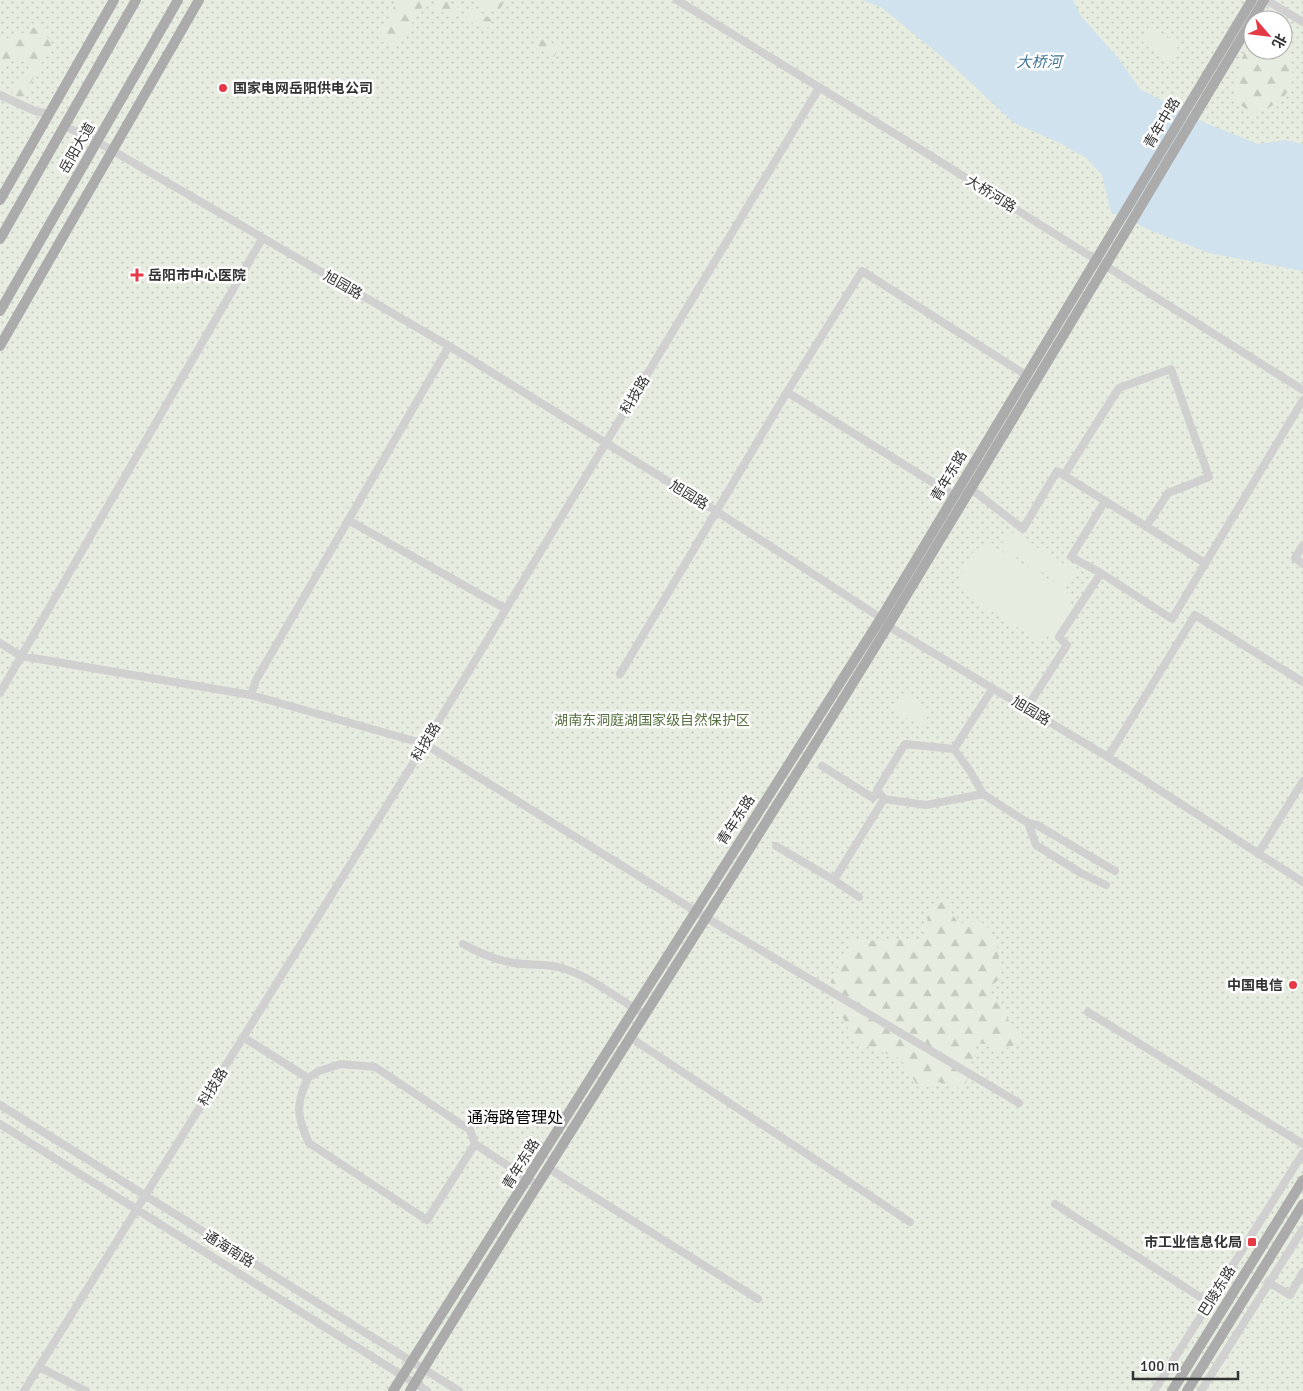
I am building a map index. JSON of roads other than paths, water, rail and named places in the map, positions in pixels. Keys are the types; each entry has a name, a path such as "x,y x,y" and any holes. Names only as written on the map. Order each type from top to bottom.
{"main road":[{"path":"0,200 114,0"},
{"name":"岳阳大道","path":"0,239 136,0"},
{"name":"岳阳大道","path":"0,310 178,0"},
{"path":"0,346 199,0"},
{"name":"青年中路","path":"1099,256 1252,0"},
{"name":"青年东路","path":"412,1387 634,1008 695,910 885,622 970,488 1112,256 1265,0"},
{"name":"青年东路","path":"393,1391 533,1182 548,1168 631,1038 885,622 953,495 1099,256"},
{"name":"巴陵东路","path":"1172,1391 1303,1180"},
{"name":"巴陵东路","path":"1187,1391 1303,1204"}],"street":[{"name":"大桥河路","path":"677,0 818,88 1099,256 1105,267 1303,390"},
{"path":"1265,0 1303,22"},
{"name":"科技路","path":"24,1391 425,744 818,88"},
{"path":"0,95 49,114"},
{"name":"旭园路","path":"64,126 96,141 449,346 716,511 885,622 1108,757 1303,882"},
{"path":"0,694 262,239"},
{"path":"620,674 787,392 862,271 1026,375"},
{"path":"252,695 256,680 449,346"},
{"path":"1064,475 1119,388 1170,369 1208,477 1168,493 1146,527"},
{"path":"787,392 953,495"},
{"path":"1105,501 1072,557 1101,573 1172,619 1303,400"},
{"path":"970,488 1022,529 1057,471 1205,563"},
{"path":"348,520 506,609"},
{"path":"1303,545 1294,558 1303,564"},
{"path":"1026,709 1067,645 1059,637 1101,573"},
{"path":"1108,757 1195,615 1303,682"},
{"path":"0,643 21,656 252,695 425,744 706,917 1018,1103"},
{"path":"954,749 993,688"},
{"path":"873,798 905,744 954,749 970,771 983,794 1028,823 1037,825 1115,871"},
{"path":"822,766 873,798 883,801 926,805 983,794"},
{"path":"1258,854 1303,781"},
{"path":"878,790 883,801"},
{"path":"834,880 883,801"},
{"path":"1028,823 1036,845 1081,873 1094,877 1106,885"},
{"path":"776,846 859,897"},
{"path":"1094,877 1102,864"},
{"path":"463,944 485,956 510,963 541,964 564,968 582,976 645,1015"},
{"path":"1088,1012 1303,1144"},
{"path":"243,1037 308,1078"},
{"path":"631,1038 910,1222"},
{"path":"475,1144 427,1220 309,1143 302,1128 297,1109 308,1078 318,1071 341,1064 375,1067 470,1130 475,1144 533,1182"},
{"name":"通海南路","path":"0,1105 459,1391"},
{"name":"通海南路","path":"0,1124 403,1375 412,1387 427,1391"},
{"path":"1154,1391 1303,1153"},
{"path":"548,1168 758,1300"},
{"path":"1055,1204 1208,1302"},
{"path":"1201,1391 1303,1229"},
{"path":"1268,1282 1290,1294 1303,1272"},
{"path":"39,1368 86,1391"}],"water":[{"name":"大桥河","path":"862,0 1073,0 1081,16 1118,58 1140,89 1203,122 1258,144 1285,140 1303,144 1303,271 1209,253 1152,231 1111,212 1102,175 1086,158 1060,143 1014,123 952,65 881,7"}],"place":[{"name":"国家电网岳阳供电公司","path":"223,88"},
{"name":"岳阳市中心医院","path":"137,275"},
{"name":"中国电信","path":"1293,985"},
{"name":"市工业信息化局","path":"1252,1242"}],"district":[{"name":"通海路管理处","path":"515,1118"}],"park label":[{"name":"湖南东洞庭湖国家级自然保护区","path":"652,720"}]}
